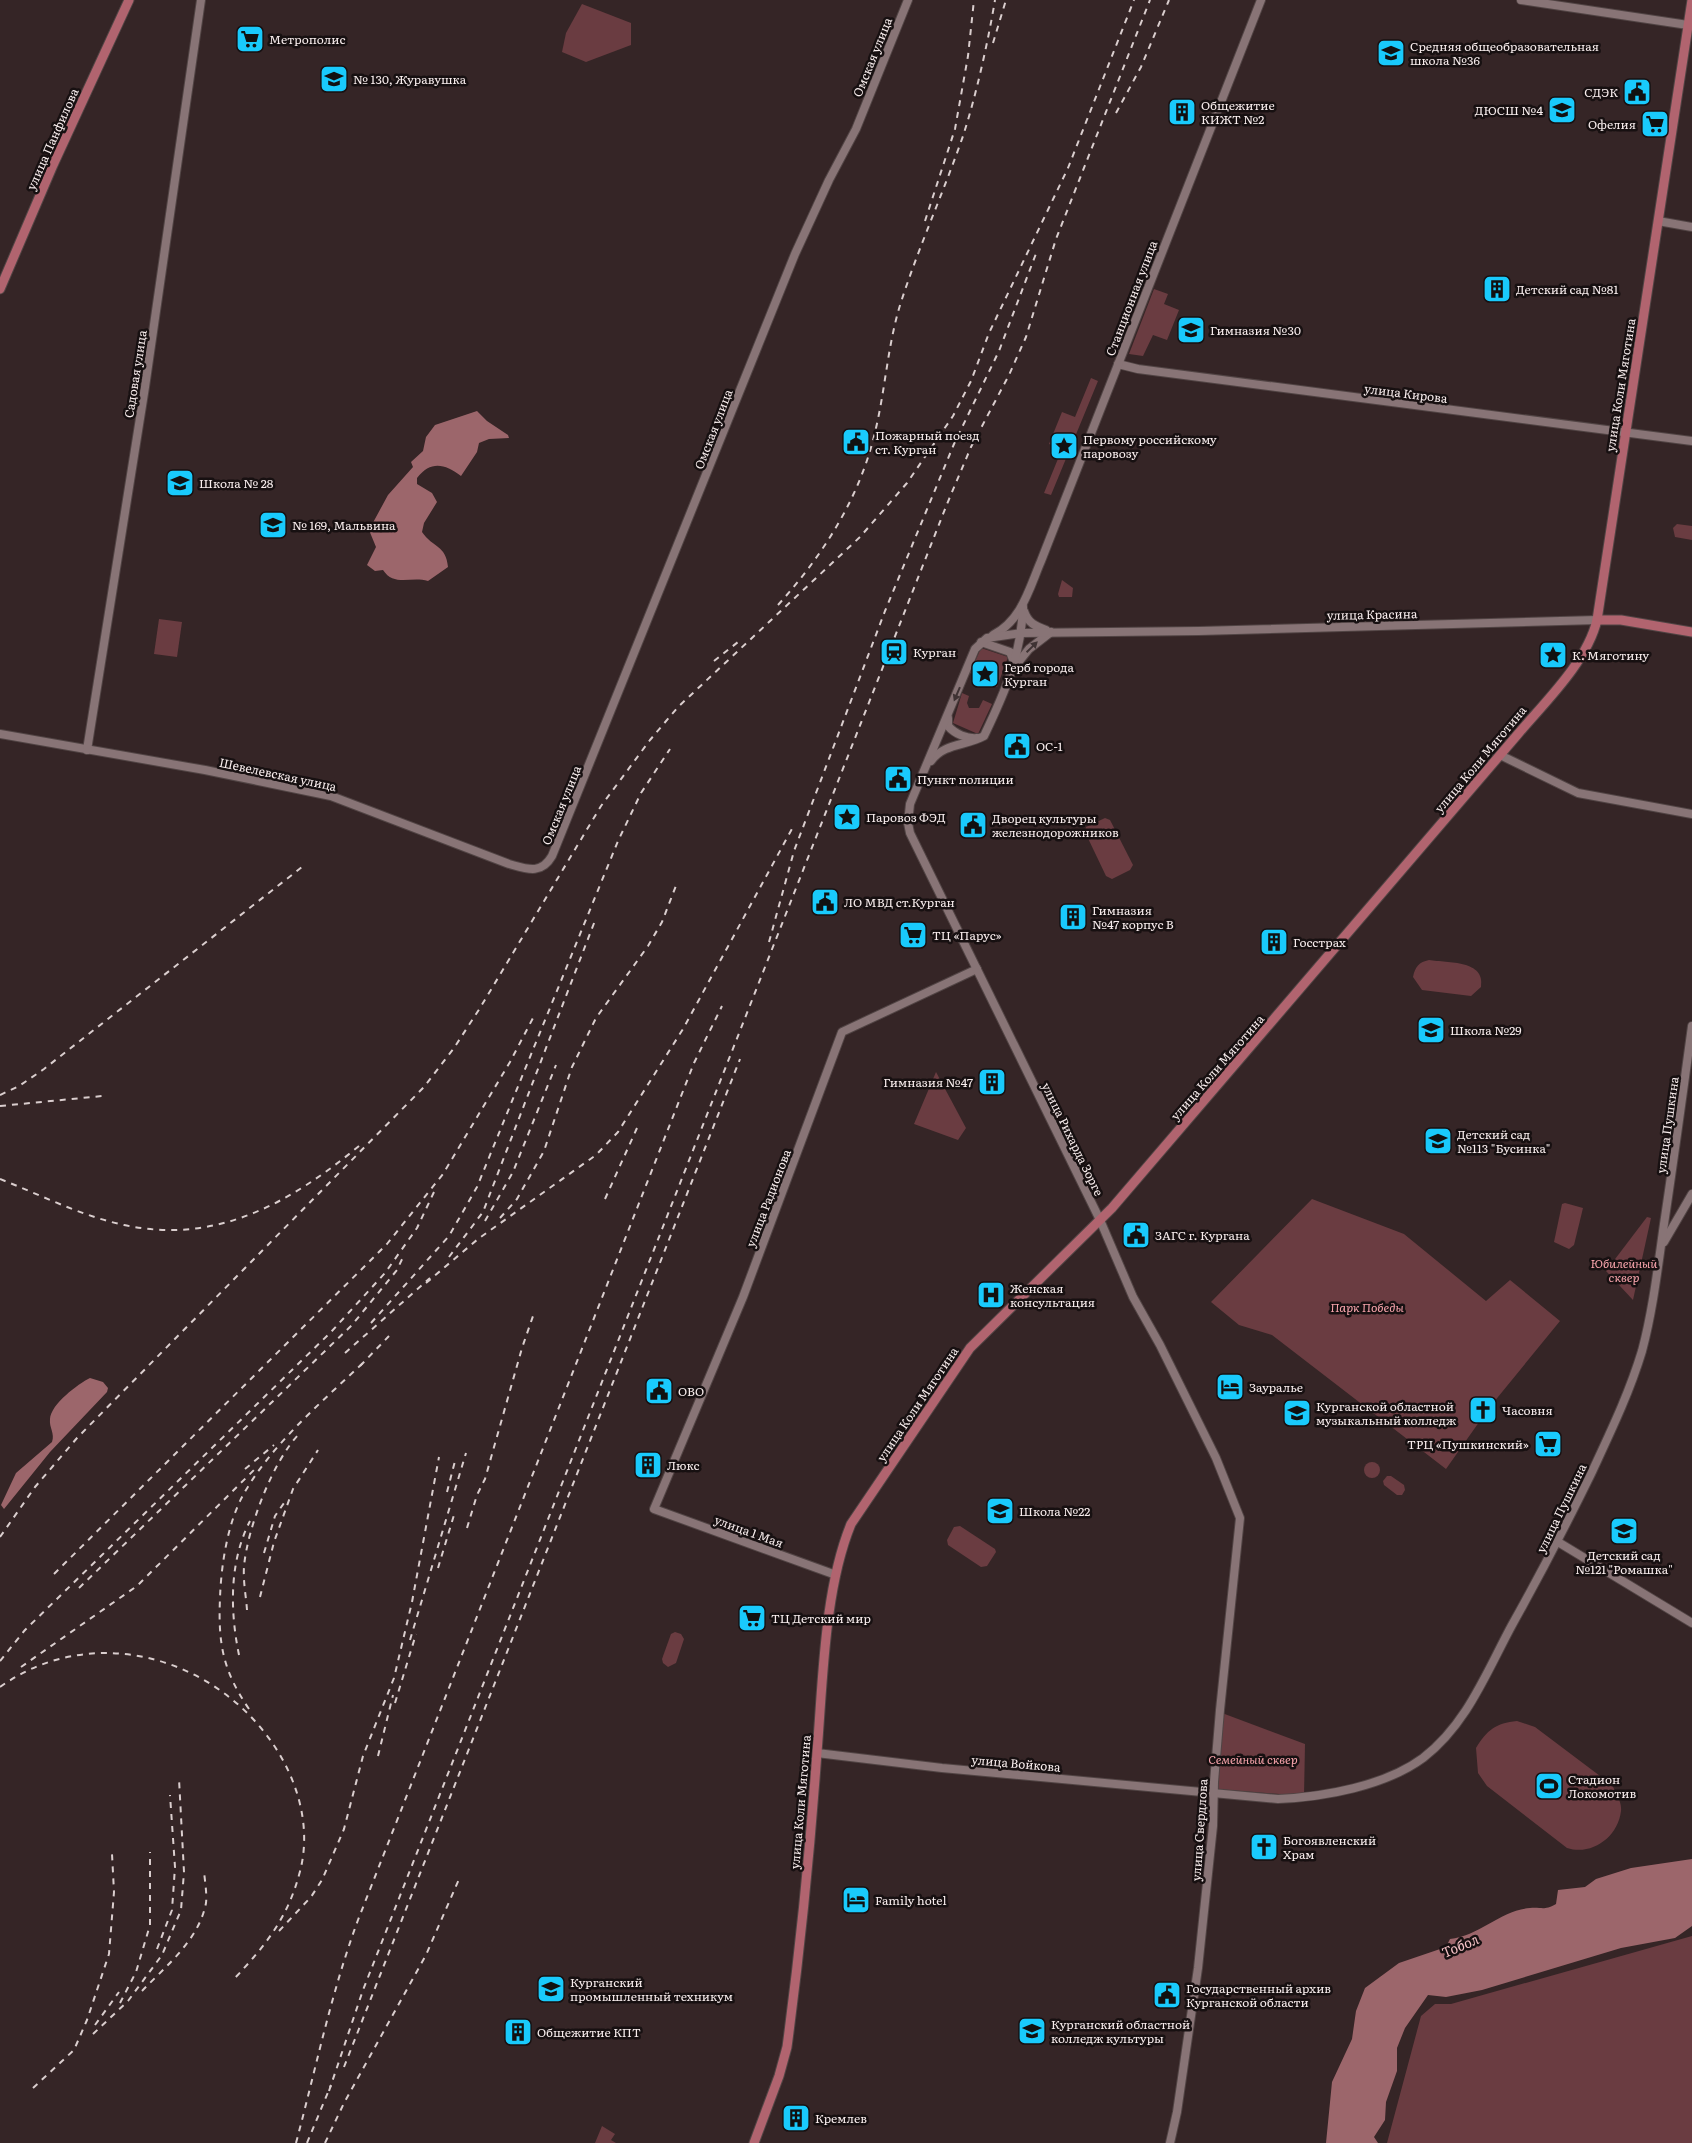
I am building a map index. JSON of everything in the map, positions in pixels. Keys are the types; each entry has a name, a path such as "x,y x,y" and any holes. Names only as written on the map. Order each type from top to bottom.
{"main road":[{"name":"улица Панфилова","path":"0,289 53,165 129,0"},
{"name":"Садовая улица","path":"87,750 146,378 201,0"},
{"name":"Омская улица","path":"542,868 552,856 594,755 795,254 829,180 856,129 908,0"},
{"name":"Станционная улица","path":"984,640 1010,624 1023,604 1261,0"},
{"path":"1521,0 1688,24"},
{"name":"улица Коли Мяготина","path":"754,2143 779,2076 787,2047 810,1840 823,1674 836,1575 845,1539 851,1524 964,1356 1100,1220 1167,1144 1500,755 1582,654 1591,639 1597,620 1692,0"},
{"path":"1658,221 1692,227"},
{"name":"улица Кирова","path":"1118,364 1692,441"},
{"name":"Станционная улица","path":"984,736 1015,666 1021,633 1023,604"},
{"path":"1023,604 1028,620 1034,626 1052,632"},
{"name":"улица Красина","path":"1021,633 1199,631 1597,620 1621,620 1692,632"},
{"path":"1015,666 1028,649 1052,632"},
{"path":"984,640 1021,633"},
{"path":"984,640 1010,652 1014,656 1015,666"},
{"name":"улица Рихарда Зорге","path":"984,640 975,649 910,804 908,823 910,833 1100,1220 1133,1297 1160,1345 1216,1458 1240,1518"},
{"path":"948,716 948,726 953,732 974,738 984,736"},
{"name":"Шевелевская улица","path":"0,734 205,770 331,796 509,864 531,870 542,868"},
{"path":"925,768 942,750 975,741 984,736"},
{"path":"1500,755 1578,793 1692,814"},
{"name":"улица Радионова","path":"654,1509 743,1298 842,1032 977,969"},
{"name":"улица Пушкина","path":"1214,1792 1278,1799 1306,1798 1338,1792 1391,1776 1420,1760 1451,1732 1469,1709 1497,1651 1558,1542 1622,1408 1645,1336 1660,1248 1692,1026"},
{"path":"1660,1248 1683,1206 1692,1194"},
{"name":"улица 1 Мая","path":"654,1509 836,1575"},
{"name":"улица Свердлова","path":"1170,2143 1178,2112 1191,2023 1213,1826 1220,1710 1240,1518"},
{"path":"1558,1542 1692,1622"},
{"name":"улица Войкова","path":"817,1753 933,1767 1214,1792"}],"green space":[{"path":"582,4 631,23 631,45 586,62 562,52 566,33"},
{"path":"1154,289 1168,294 1164,304 1179,310 1167,340 1153,335 1143,356 1129,354"},
{"path":"1091,378 1098,381 1051,495 1044,493 1062,449 1049,444 1062,412 1075,417"},
{"path":"1677,524 1692,526 1692,540 1675,537 1673,528"},
{"path":"1062,580 1073,588 1072,597 1059,597 1058,594"},
{"path":"159,619 182,622 177,657 154,654"},
{"path":"981,648 1008,657 997,687 991,685 992,682 990,681 993,673 991,668 985,665 979,669 976,676 970,673"},
{"path":"962,693 969,696 967,703 969,708 979,708 983,700 992,704 978,734 953,723"},
{"path":"1105,818 1110,820 1133,865 1130,870 1112,879 1106,876 1085,832 1086,827"},
{"path":"1429,960 1464,964 1472,967 1481,978 1481,987 1471,996 1422,990 1413,977 1418,966"},
{"path":"936,1072 966,1128 958,1140 914,1124"},
{"name":"Парк Победы","path":"1312,1199 1404,1234 1486,1301 1510,1280 1560,1321 1489,1408 1446,1469 1272,1335 1239,1325 1211,1302"},
{"path":"1565,1203 1583,1208 1574,1245 1569,1249 1554,1242 1562,1204"},
{"name":"Юбилейный сквер","path":"1647,1217 1651,1218 1633,1300 1606,1271"},
{"path":"1372,1462 1380,1470 1372,1478 1364,1470"},
{"path":"1387,1476 1391,1476 1404,1485 1405,1490 1402,1495 1397,1495 1384,1485 1383,1481"},
{"path":"960,1526 995,1549 996,1552 987,1566 981,1567 948,1545 947,1540 954,1527"},
{"path":"675,1632 681,1634 684,1639 676,1663 668,1667 663,1663 662,1659 671,1634"},
{"name":"Семейный сквер","path":"1222,1713 1305,1744 1304,1796 1216,1789"},
{"name":"Стадион Локомотив","path":"1517,1721 1535,1727 1612,1785 1620,1801 1621,1811 1615,1829 1602,1842 1586,1849 1576,1850 1567,1848 1487,1786 1478,1773 1476,1748 1484,1736 1493,1728"},
{"path":"1692,1936 1692,2143 1387,2143 1421,2016 1435,2004 1451,2004"},
{"path":"602,2126 615,2134 611,2140 616,2143 595,2143"}],"water":[{"path":"477,411 487,421 508,435 509,438 489,439 479,443 477,452 461,476 444,467 433,466 422,472 417,478 417,484 432,493 437,502 424,523 422,532 445,554 448,567 428,581 398,580 387,575 383,570 375,571 367,565 376,547 369,530 388,495 413,467 411,462 423,451 426,437 435,425"},
{"path":"90,1378 103,1382 108,1388 107,1392 50,1452 4,1509 1,1505 16,1473 52,1442 53,1436 50,1419 55,1407 72,1390"},
{"name":"Тобол","path":"1692,1859 1692,1926 1675,1938 1621,1948 1482,1990 1446,1997 1428,1995 1405,2028 1397,2048 1397,2071 1386,2102 1385,2120 1374,2137 1378,2143 1326,2143 1332,2082 1352,2039 1356,2011 1365,1988 1399,1963 1446,1947 1450,1939 1471,1933 1509,1913 1530,1908 1545,1908 1556,1904 1558,1890 1585,1887 1596,1879 1631,1868"}],"railway":[{"path":"925,221 955,129 968,56 974,0"},
{"path":"778,605 795,586 825,545 839,523 861,477 876,428 897,315 916,258 963,136 981,69 995,0"},
{"path":"993,43 1006,0"},
{"path":"0,1537 35,1487 77,1438 424,1087 454,1048 480,1008 601,806 650,740 678,707 860,537 907,483 953,416 971,381 989,333 1068,168 1134,0"},
{"path":"329,2091 363,1990 947,504 971,447 1009,375 1026,337 1056,239 1150,0"},
{"path":"1116,113 1141,67 1169,0"},
{"path":"769,942 794,851 885,611 954,444 999,351 1037,251"},
{"path":"714,661 738,642"},
{"path":"371,1323 449,1236 477,1187 618,841 641,793 670,749"},
{"path":"426,1283 478,1239 596,1155 618,1132 683,1029 793,827"},
{"path":"0,1095 19,1086 44,1069 302,867"},
{"path":"500,1218 517,1199 544,1151 572,1067 596,1018 648,946 662,922 677,883"},
{"path":"449,1257 483,1212 596,918"},
{"path":"296,2143 332,2003 358,1920 694,1063 722,1006"},
{"path":"54,1574 387,1244 443,1174 510,1062 533,1018"},
{"path":"344,2067 740,1059"},
{"path":"485,1221 513,1172 556,1065"},
{"path":"0,1106 102,1096"},
{"path":"605,1199 637,1128"},
{"path":"0,1179 77,1211 108,1221 158,1230 190,1229 221,1224 279,1201 333,1167 359,1146"},
{"path":"0,1661 25,1630 331,1332 385,1273 417,1228 434,1192"},
{"path":"79,1588 352,1325 397,1270 404,1255"},
{"path":"345,1353 430,1278"},
{"path":"467,1528 477,1495 485,1479 522,1348 533,1316"},
{"path":"360,1366 389,1336"},
{"path":"249,1709 233,1682 221,1643 220,1598 222,1573 232,1522 241,1499 266,1461 297,1425 365,1361"},
{"path":"247,1610 244,1567 250,1534 271,1477 280,1460 300,1433"},
{"path":"245,1469 274,1445"},
{"path":"260,1597 274,1542 293,1489 318,1450"},
{"path":"410,1640 466,1453"},
{"path":"279,1931 311,1897 322,1880 344,1829 363,1756 394,1678 412,1602 439,1457"},
{"path":"447,1492 455,1461"},
{"path":"21,1667 137,1586 257,1467"},
{"path":"264,1553 275,1516 284,1503"},
{"path":"438,1568 454,1515"},
{"path":"239,1655 234,1621 233,1587 238,1553 250,1521"},
{"path":"395,1703 416,1634"},
{"path":"0,1687 37,1666 76,1655 115,1653 154,1660 191,1673 226,1694 256,1722 280,1755 294,1783 302,1813 304,1844 299,1875 281,1919 256,1955 234,1979"},
{"path":"378,1756 393,1695"},
{"path":"93,2034 128,2001 162,1955 181,1910 184,1872 179,1779"},
{"path":"157,1949 172,1910 175,1867 170,1795"},
{"path":"120,2003 136,1972 150,1925 150,1852"},
{"path":"33,2088 74,2050 87,2020 109,1954 114,1892 112,1854"},
{"path":"142,1991 180,1952 196,1929 206,1903 204,1872"},
{"path":"325,2143 344,2103 426,1955 460,1877"},
{"path":"95,2025 119,1992"},
{"path":"307,2143 331,2085"}],"place":[{"name":"Метрополис","path":"250,39"},
{"name":"Средняя общеобразовательная школа №36","path":"1391,53"},
{"name":"№ 130, Журавушка","path":"334,79"},
{"name":"СДЭК","path":"1637,92"},
{"name":"ДЮСШ №4","path":"1562,110"},
{"name":"Общежитие КИЖТ №2","path":"1182,112"},
{"name":"Офелия","path":"1655,124"},
{"name":"Детский сад №81","path":"1497,289"},
{"name":"Гимназия №30","path":"1191,330"},
{"name":"Пожарный поезд ст. Курган","path":"856,442"},
{"name":"Первому российскому паровозу","path":"1064,446"},
{"name":"Школа № 28","path":"180,483"},
{"name":"№ 169, Мальвина","path":"273,525"},
{"name":"Курган","path":"894,652"},
{"name":"К. Мяготину","path":"1553,655"},
{"name":"Герб города Курган","path":"985,674"},
{"name":"ОС-1","path":"1017,746"},
{"name":"Пункт полиции","path":"898,779"},
{"name":"Паровоз ФЭД","path":"847,817"},
{"name":"Дворец культуры железнодорожников","path":"973,825"},
{"name":"ЛО МВД ст.Курган","path":"825,902"},
{"name":"Гимназия №47 корпус В","path":"1073,917"},
{"name":"ТЦ «Парус»","path":"913,935"},
{"name":"Госстрах","path":"1274,942"},
{"name":"Школа №29","path":"1431,1030"},
{"name":"Гимназия №47","path":"992,1082"},
{"name":"Детский сад №113 \"Бусинка\"","path":"1438,1141"},
{"name":"ЗАГС г. Кургана","path":"1136,1235"},
{"name":"Женская консультация","path":"991,1295"},
{"name":"Зауралье","path":"1230,1387"},
{"name":"OBO","path":"659,1391"},
{"name":"Часовня","path":"1483,1410"},
{"name":"Курганской областной музыкальный колледж","path":"1297,1413"},
{"name":"ТРЦ «Пушкинский»","path":"1548,1444"},
{"name":"Люкс","path":"648,1465"},
{"name":"Школа №22","path":"1000,1511"},
{"name":"Детский сад №121 \"Ромашка\"","path":"1624,1531"},
{"name":"ТЦ Детский мир","path":"752,1618"},
{"name":"Стадион Локомотив","path":"1549,1786"},
{"name":"Богоявленский Храм","path":"1264,1847"},
{"name":"Family hotel","path":"856,1900"},
{"name":"Курганский промышленный техникум","path":"551,1989"},
{"name":"Государственный архив Курганской области","path":"1167,1995"},
{"name":"Курганский областной колледж культуры","path":"1032,2031"},
{"name":"Общежитие КПТ","path":"518,2032"},
{"name":"Кремлев","path":"796,2118"}]}
